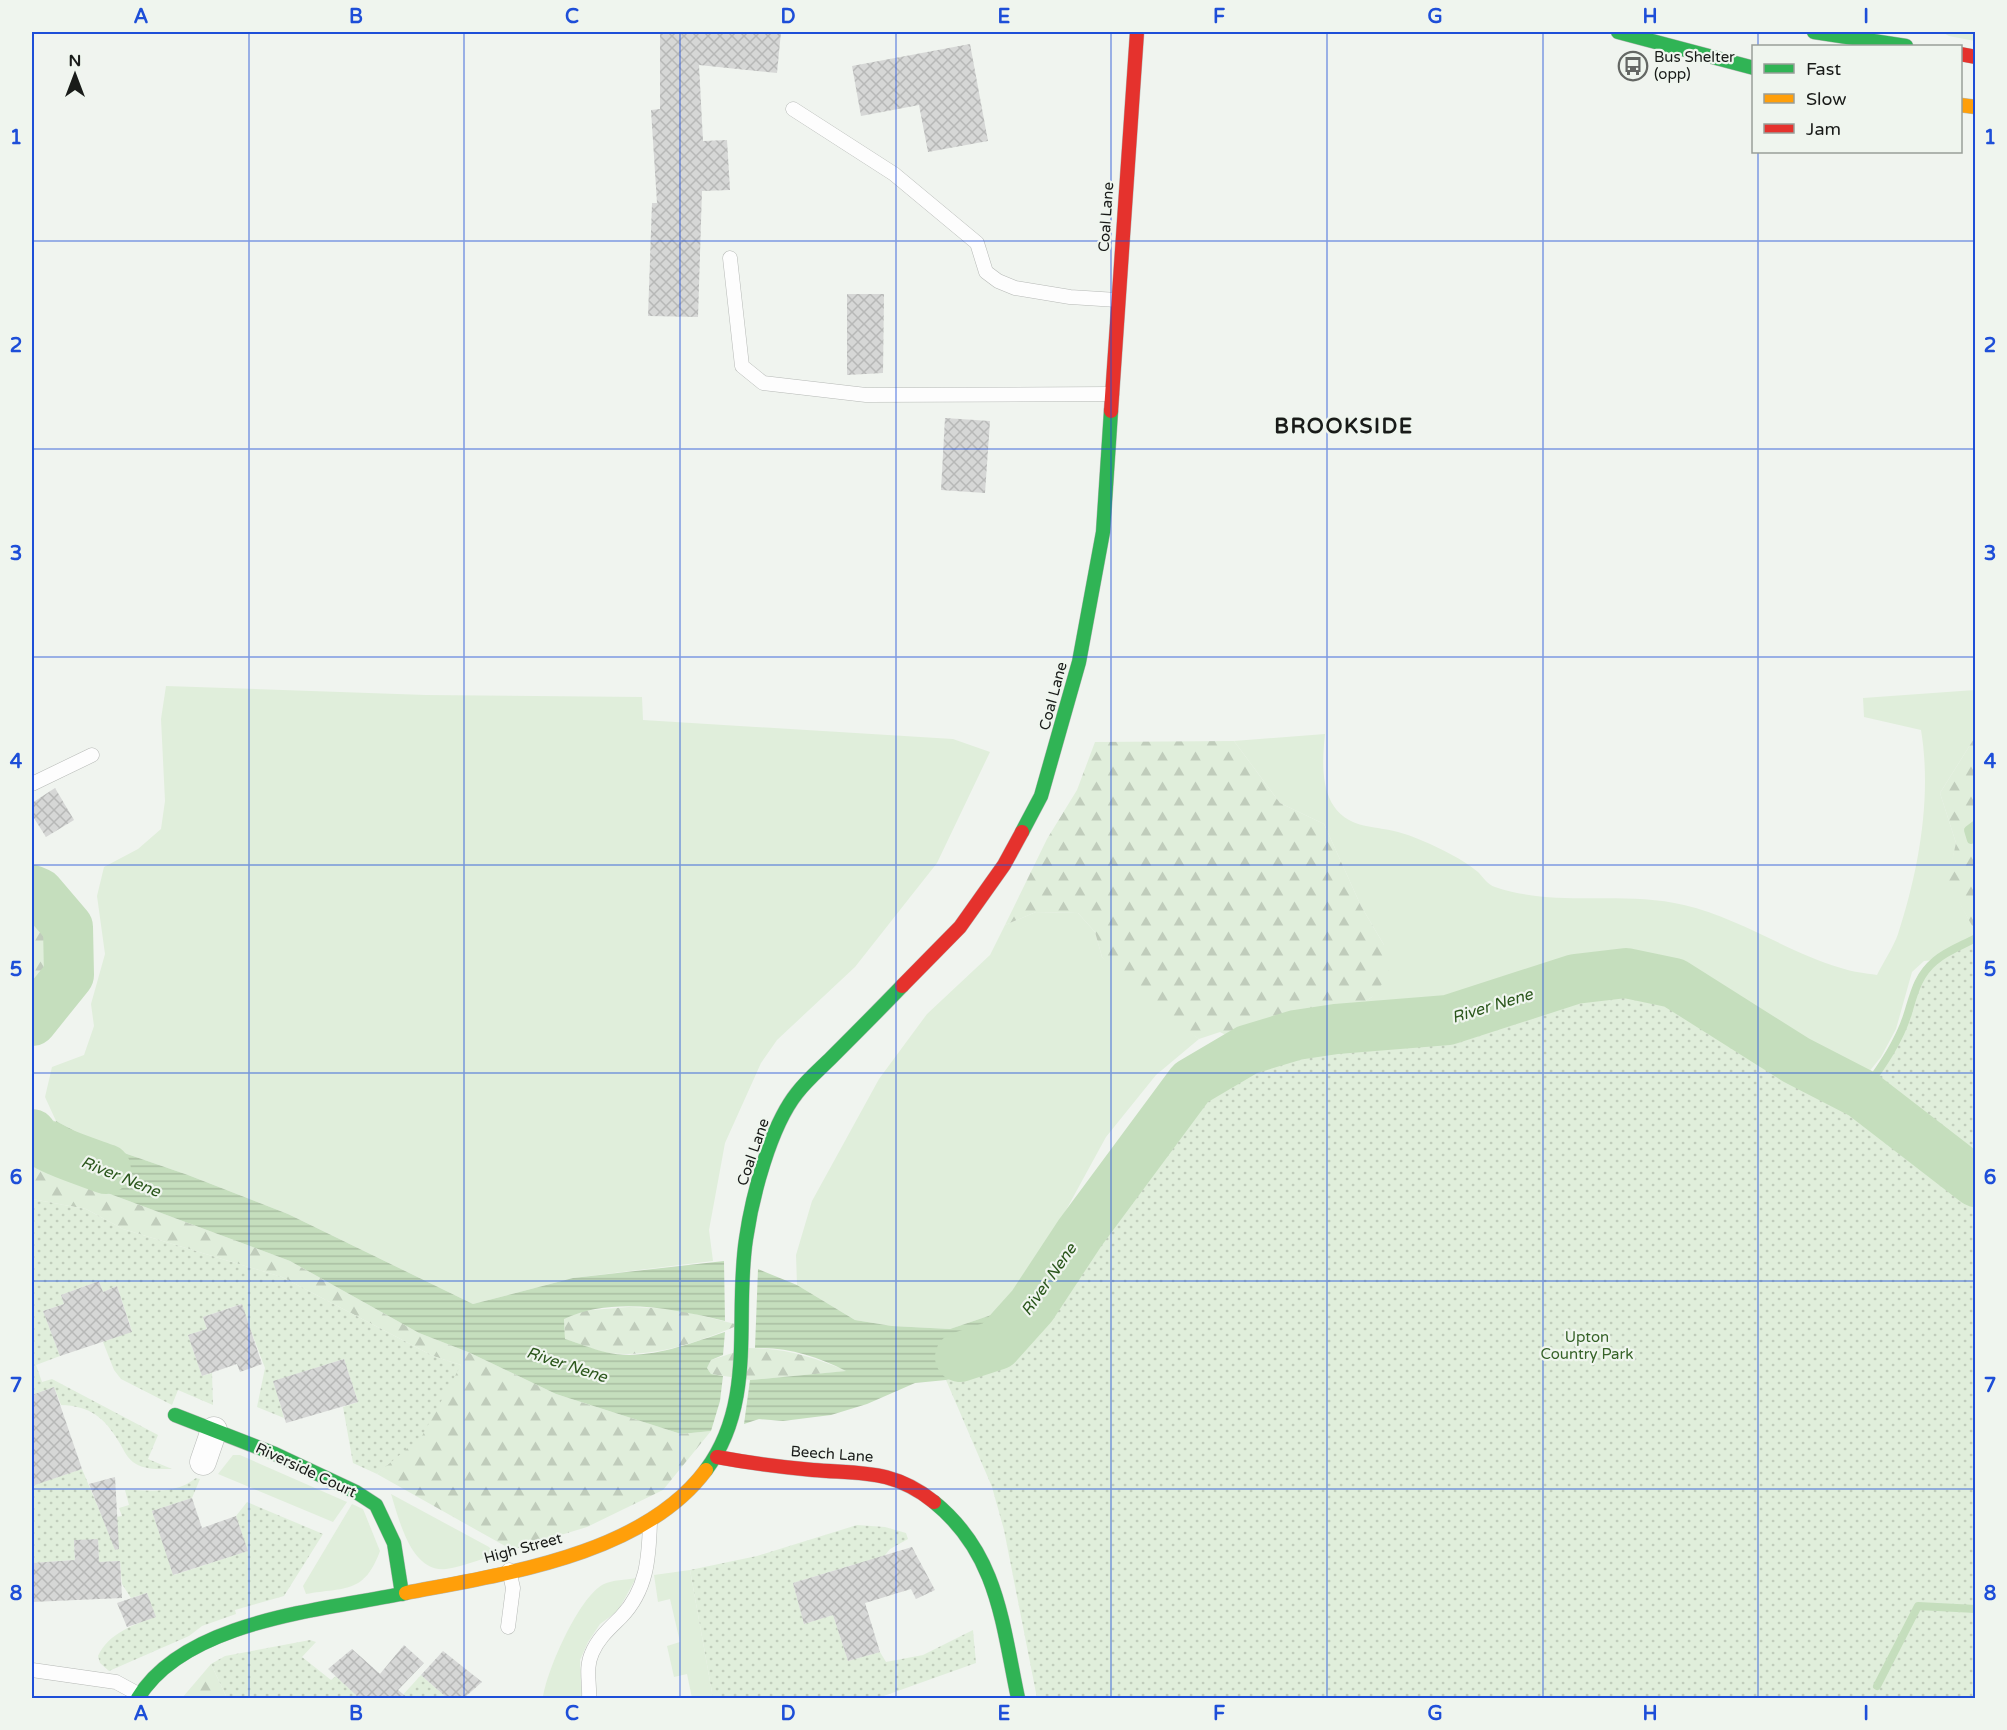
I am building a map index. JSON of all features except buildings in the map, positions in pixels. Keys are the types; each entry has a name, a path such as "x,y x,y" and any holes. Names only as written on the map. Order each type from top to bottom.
{"main road":[{"path":"1618,32 1752,67"},
{"path":"1814,32 1890,45"},
{"name":"Coal Lane","path":"743,1264 751,1211 772,1140 796,1094 960,927 1004,865 1041,796 1079,662 1102,532 1135,33"},
{"name":"High Street","path":"139,1697 177,1659 212,1639 288,1616 509,1570 622,1536 650,1520 682,1497 717,1457 728,1429 739,1381 743,1343 743,1264"},
{"name":"Riverside Court","path":"176,1415 356,1492 376,1506 384,1518 394,1543 402,1594"},
{"name":"Beech Lane","path":"717,1457 756,1465 873,1472 907,1482 933,1501 955,1519 977,1547 990,1571 1018,1698"}],"street":[{"path":"203,1462 214,1430"}],"lane":[{"path":"1890,45 1898,32"},
{"path":"793,109 894,174 977,243 986,272 998,281 1015,288 1070,297 1117,300"},
{"path":"730,258 742,366 763,383 866,395 1112,394"},
{"path":"32,783 92,755"},
{"path":"589,1698 587,1680 591,1654 602,1636 640,1594 646,1576 650,1520"},
{"path":"508,1627 513,1588 509,1570"},
{"path":"32,1670 116,1682 139,1697"}],"green space":[{"path":"1942,32 1975,32 1975,41 1949,36"},
{"path":"166,686 426,695 642,697 643,720 953,739 990,752 937,863 855,967 777,1040 761,1063 725,1143 709,1230 713,1261 573,1278 473,1304 288,1214 188,1175 101,1145 56,1121 45,1097 52,1067 84,1055 94,1026 91,1004 105,954 97,896 104,867 138,849 161,829 165,801 161,719"},
{"path":"1975,690 1975,737 1940,793 1956,843 1948,881 1975,931 1975,1150 1896,1040 1920,977 1935,960 1924,961 1912,972 1896,1029 1881,1057 1868,1073 1858,1075 1828,1055 1806,1048 1716,993 1668,969 1617,965 1535,980 1437,1010 1387,1014 1345,1014 1372,997 1384,945 1361,906 1324,824 1280,803 1234,741 1325,734 1324,777 1332,803 1340,813 1351,821 1401,833 1437,847 1465,863 1495,887 1542,897 1637,899 1684,905 1725,918 1821,961 1877,975 1898,934 1912,884 1924,807 1924,755 1921,730 1864,717 1863,698"},
{"path":"1975,737 1975,931 1947,881 1956,843 1940,793"},
{"path":"1234,741 1280,803 1324,824 1361,906 1384,945 1389,975 1372,997 1345,1014 1293,1023 1241,1043 1220,1032 1199,1039 1136,995 1102,957 1095,932 1078,913 1036,912 1005,925 1047,839 1077,790 1095,742"},
{"path":"32,890 39,893 68,927 69,975 32,1021"},
{"path":"1036,912 1078,913 1095,932 1102,957 1164,1012 1199,1039 1156,1075 1106,1137 1065,1212 1037,1270 1000,1312 950,1329 892,1326 855,1320 797,1285 796,1255 812,1201 879,1079 927,1014 990,955 1005,925"},
{"name":"Upton Country Park","path":"1975,938 1975,1698 1037,1698 1004,1530 992,1487 946,1380 989,1371 1018,1352 1056,1304 1191,1083 1247,1050 1296,1035 1336,1029 1448,1020 1575,979 1626,973 1674,983 1778,1048 1862,1094 1900,1035 1924,972 1939,957"},
{"path":"32,1165 290,1261 419,1333 468,1352 556,1394 681,1434 711,1431 663,1490 587,1527 512,1550 377,1474 389,1463 461,1365 433,1356 282,1277 123,1229 86,1209 32,1199"},
{"path":"32,1199 86,1209 123,1229 282,1277 433,1356 461,1365 422,1436 377,1474 353,1463 343,1407 358,1402 344,1359 274,1381 284,1418 257,1407 265,1368 241,1304 203,1317 207,1329 188,1335 202,1376 212,1373 213,1405 178,1390 172,1405 121,1379 114,1370 103,1342 132,1331 117,1286 103,1292 99,1281 61,1295 64,1304 43,1311 60,1356 36,1365 42,1382 52,1379 158,1435 148,1459 172,1469 140,1466 130,1460 102,1420 80,1408 61,1405 54,1387 32,1395"},
{"path":"629,1307 675,1309 739,1325 692,1343 643,1353 603,1352 565,1339 564,1318 580,1311"},
{"path":"748,1348 799,1354 848,1371 750,1380 711,1374 707,1368 711,1360"},
{"path":"233,1455 240,1455 347,1502 333,1522 218,1474"},
{"path":"42,1466 49,1480 82,1469 103,1519 122,1516 119,1508 129,1505 125,1490 171,1489 196,1478 200,1479 192,1498 152,1511 174,1575 247,1551 236,1516 247,1502 323,1534 284,1596 235,1610 236,1614 202,1626 189,1636 109,1671 100,1663 98,1656 108,1641 122,1631 155,1617 147,1593 131,1598 122,1584 120,1561 99,1562 98,1539 74,1541 75,1560 32,1563 32,1470"},
{"path":"391,1494 489,1547 496,1555 458,1567 434,1568 415,1554 408,1542"},
{"path":"352,1504 363,1509 380,1551 374,1565 360,1582 352,1586 306,1594 303,1586"},
{"path":"857,1525 885,1527 906,1533 908,1539 890,1549 878,1564 852,1565 793,1583 804,1624 833,1615 848,1661 880,1652 886,1662 923,1655 973,1630 976,1663 878,1698 713,1698 690,1570 757,1556"},
{"path":"690,1570 713,1698 692,1698 687,1674 674,1677 667,1646 680,1642 670,1599 658,1602 654,1575"},
{"path":"636,1578 618,1611 600,1624 588,1642 580,1660 582,1698 543,1698 557,1654 584,1603 594,1591 604,1584"},
{"path":"310,1640 316,1642 302,1657 331,1680 336,1676 359,1698 227,1698 211,1664 225,1656"},
{"path":"211,1664 227,1698 182,1698"},
{"path":"421,1675 447,1698 400,1698"}],"water":[{"path":"56,1121 101,1145 188,1175 288,1214 473,1304 573,1278 724,1261 725,1321 665,1309 623,1306 583,1312 564,1319 565,1339 620,1355 666,1350 725,1332 723,1355 711,1360 707,1368 711,1374 723,1376 720,1401 711,1431 681,1434 556,1394 468,1352 419,1333 290,1261 32,1165"},
{"path":"758,1269 797,1285 855,1320 892,1326 950,1329 1000,1312 1031,1336 1018,1352 989,1371 946,1380 915,1383 867,1404 831,1415 783,1421 759,1419 744,1424 750,1380 846,1371 802,1354 779,1349 755,1348"}],"waterway":[{"path":"1971,840 1968,830 1976,824"},
{"name":"River Nene","path":"32,890 39,893 68,927 69,975 32,1021"},
{"path":"1862,1094 1888,1056 1899,1035 1924,972 1944,954 1976,938"},
{"name":"River Nene","path":"960,1357 997,1345 1032,1306 1080,1233 1191,1083 1247,1050 1296,1035 1336,1029 1448,1020 1575,979 1626,973 1674,983 1796,1060 1862,1094 1976,1182"},
{"name":"River Nene","path":"32,1134 36,1139 54,1149 106,1169"},
{"path":"1877,1686 1918,1606 1976,1609"}],"traffic: fast":[{"path":"1618,32 1752,67"},
{"path":"1814,32 1899,45"},
{"path":"1022,832 1041,796 1079,662 1103,532 1111,411"},
{"path":"706,1470 722,1443 732,1416 741,1358 746,1239 758,1183 778,1124 801,1088 902,986"},
{"path":"175,1415 275,1454 356,1492 376,1505 394,1543 402,1594"},
{"path":"934,1502 955,1522 972,1544 984,1567 1001,1617 1018,1698"},
{"path":"138,1698 160,1672 188,1651 222,1635 298,1613 406,1593"}],"traffic: slow":[{"path":"1962,105 1976,107"},
{"path":"406,1593 527,1568 609,1541 646,1522 679,1499 706,1470"}],"traffic: jam":[{"path":"1111,411 1137,32"},
{"path":"1962,54 1976,57"},
{"path":"902,986 960,927 1004,865 1022,832"},
{"path":"717,1457 789,1468 876,1475 905,1484 934,1502"}],"place":[{"name":"Bus Shelter (opp)","path":"1633,66"}],"district":[{"name":"BROOKSIDE","path":"1344,426"}]}
